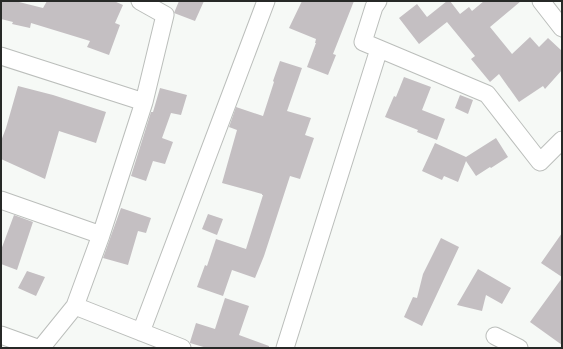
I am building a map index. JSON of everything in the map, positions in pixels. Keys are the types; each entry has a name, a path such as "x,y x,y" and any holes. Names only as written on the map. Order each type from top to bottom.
{"street":[{"path":"41,348 75,306 102,235 144,102 165,15 140,1"},
{"path":"141,332 266,1"},
{"path":"378,1 374,7 363,42 486,94 540,162 562,140"},
{"path":"541,1 562,28"},
{"path":"285,348 379,49"},
{"path":"1,56 144,102"},
{"path":"1,200 102,235"},
{"path":"75,306 182,348"},
{"path":"1,335 37,348"},
{"path":"495,336 519,348"}],"building":[{"path":"1,1 15,1 43,8 47,1 114,1 123,5 115,23 120,25 109,55 87,47 90,41 31,23 30,28 12,24 13,22 1,19"},
{"path":"179,1 204,1 195,21 174,13"},
{"path":"302,1 354,1 333,54 336,55 328,75 307,67 316,43 316,39 289,28"},
{"path":"447,1 450,1 460,14 469,7 472,11 484,1 521,1 490,27 512,54 530,37 539,47 548,38 562,51 562,70 545,89 543,86 519,102 499,74 490,82 471,59 475,56 447,22 419,44 399,18 417,4 427,17"},
{"path":"280,61 302,68 287,111 311,118 305,135 314,138 300,179 290,176 264,256 255,278 232,270 223,296 197,287 205,265 207,266 216,239 246,249 263,195 222,183 237,130 229,127 236,107 263,116"},
{"path":"404,77 431,87 422,110 445,119 437,140 417,132 418,130 385,117 394,96 396,97"},
{"path":"18,86 53,95 106,112 96,143 59,131 45,179 1,159 1,141"},
{"path":"160,88 187,95 181,115 171,113 162,138 173,142 165,164 153,161 146,181 131,176"},
{"path":"460,95 473,100 468,114 455,108"},
{"path":"496,138 508,157 476,176 466,161 458,182 444,176 442,180 422,171 435,143 466,157"},
{"path":"121,208 151,218 146,233 138,231 128,265 103,258"},
{"path":"208,214 223,219 217,235 202,229"},
{"path":"14,215 33,222 17,270 1,264 1,250"},
{"path":"562,233 562,277 541,263"},
{"path":"441,238 459,247 422,326 404,317 413,297 417,298 423,274"},
{"path":"478,269 511,288 502,304 486,295 482,311 457,305"},
{"path":"27,271 45,277 36,296 18,288"},
{"path":"562,278 562,345 530,322"},
{"path":"225,298 249,306 239,335 269,346 269,348 207,348 190,343 196,323 215,329"}]}
